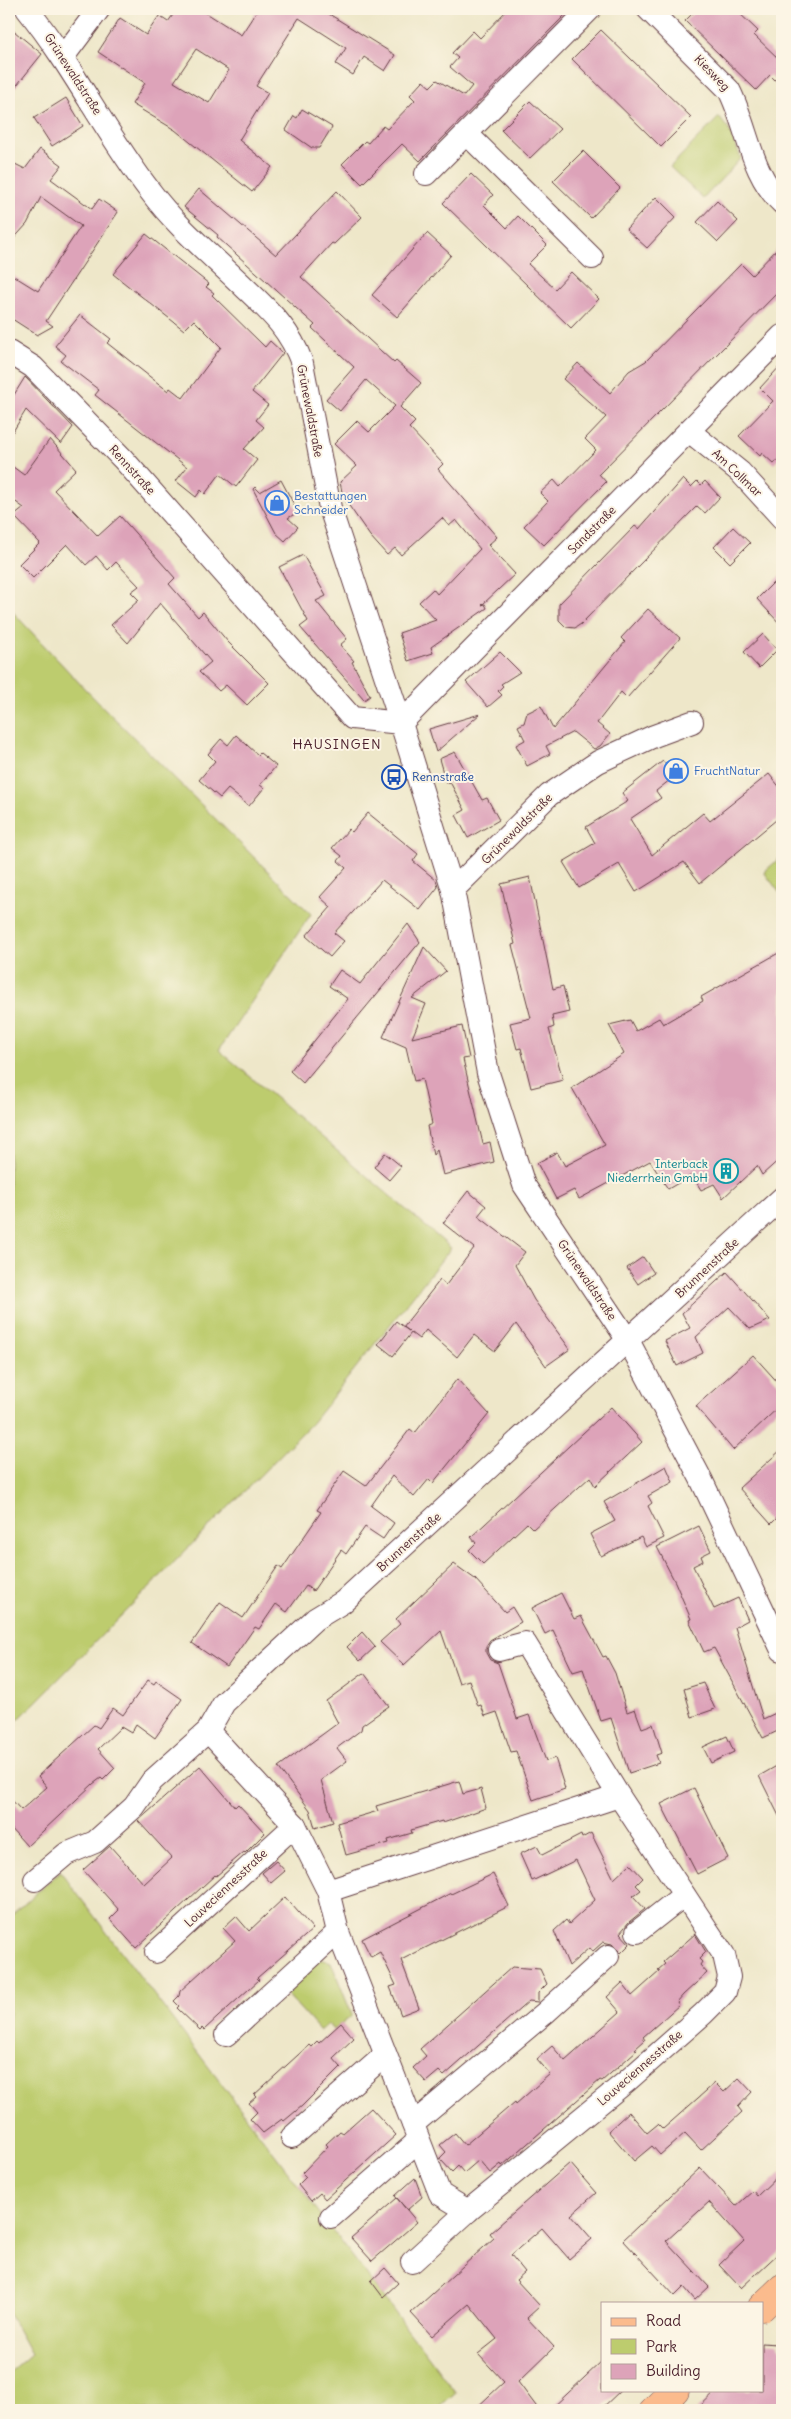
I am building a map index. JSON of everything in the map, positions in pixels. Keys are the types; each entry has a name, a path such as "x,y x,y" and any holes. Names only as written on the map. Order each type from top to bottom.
{"main road":[{"path":"654,2410 673,2392"}],"street":[{"name":"Grünewaldstraße","path":"26,9 63,57 150,192 190,235 273,315 295,344 302,363 330,508 401,723 453,890 488,1073 524,1185 629,1342 701,1479 782,1650"},
{"path":"63,57 99,9"},
{"path":"426,174 590,9"},
{"name":"Kiesweg","path":"648,9 729,90 736,102 761,177 782,203"},
{"path":"467,134 592,258"},
{"name":"Sandstraße","path":"401,723 782,336"},
{"name":"Rennstraße","path":"9,352 33,367 123,459 352,718 401,723"},
{"name":"Am Collmar","path":"689,430 740,472 782,518"},
{"name":"Grünewaldstraße","path":"453,890 549,795 598,762 654,736 692,722"},
{"name":"Brunnenstraße","path":"35,1880 66,1854 95,1842 134,1807 152,1781 208,1731 224,1703 315,1619 343,1602 629,1342 782,1198"},
{"name":"Louveciennesstraße","path":"412,2262 468,2211 627,2081 725,1992 729,1977 724,1955 619,1796 525,1643 499,1650"},
{"path":"208,1731 295,1824 328,1891 338,1932 440,2194 468,2211"},
{"path":"328,1891 619,1796"},
{"name":"Louveciennesstraße","path":"156,1952 295,1824"},
{"path":"637,1932 684,1895"},
{"path":"226,2035 338,1932"},
{"path":"332,2217 415,2132 608,1956"},
{"path":"292,2138 385,2055"}],"green space":[{"path":"719,117 729,130 741,158 703,199 670,167"},
{"path":"9,608 85,689 311,914 219,1050 451,1248 312,1423 9,1729"},
{"path":"782,856 782,896 764,872"},
{"path":"60,1871 456,2393 437,2410 9,2410 9,2373 31,2354 9,2314 9,1918"},
{"path":"320,1959 331,1962 352,2015 333,2030 328,2024 320,2031 285,1992"}],"building":[{"path":"177,9 200,9 241,35 258,9 321,9 395,55 385,71 364,57 353,75 336,64 346,48 299,18 256,86 268,93 239,140 272,167 252,192 175,130 132,104 145,83 98,52 120,18 146,35 159,16 168,22","holes":["196,49 229,70 209,103 174,82"]},
{"path":"508,9 571,9 420,161 402,144 362,184 342,164 365,141 368,143 383,126 387,129 415,100 410,95 423,81 430,87 437,80 464,96 472,86 450,67 458,58 452,53 473,31 480,38"},
{"path":"697,9 735,9 758,31 754,35 782,62 782,87 770,75 756,90 685,21"},
{"path":"9,27 42,54 9,95"},
{"path":"601,30 691,117 661,147 572,59"},
{"path":"66,98 83,126 52,146 34,118"},
{"path":"530,101 560,129 530,158 501,130"},
{"path":"302,109 332,127 319,148 312,148 286,130 294,116 297,118"},
{"path":"40,149 62,165 51,179 92,209 99,199 118,212 46,321 53,326 37,335 9,317 9,273 38,291 81,226 41,197 27,224 9,244 9,161 25,169"},
{"path":"583,151 620,188 591,218 553,181"},
{"path":"471,174 493,195 484,205 507,228 518,216 547,245 528,264 555,289 571,272 599,299 571,328 443,203"},
{"path":"199,189 276,255 337,191 362,217 334,244 332,243 301,277 394,363 396,361 421,383 400,407 415,422 409,428 443,464 438,469 497,537 488,545 515,574 482,605 485,604 487,608 431,647 433,653 408,661 399,633 436,620 419,602 433,589 437,594 480,549 456,520 449,526 442,518 401,555 395,548 387,555 370,536 343,497 340,482 357,466 334,444 357,421 369,432 395,406 366,380 340,411 326,399 354,367 312,328 315,325 217,237 218,235 184,207"},
{"path":"656,197 676,217 647,248 626,229"},
{"path":"717,201 738,221 718,242 697,222"},
{"path":"427,233 451,255 397,317 372,295"},
{"path":"146,234 209,284 206,287 214,293 212,295 265,347 270,341 283,353 252,392 268,405 256,420 264,427 244,449 257,460 236,487 220,474 205,494 201,490 196,497 176,481 187,467 95,395 99,390 61,361 66,355 55,346 80,315 111,339 107,343 168,391 170,388 183,398 221,347 194,320 184,330 113,274"},
{"path":"782,244 782,288 599,474 606,482 544,545 524,526 548,501 540,493 554,480 560,487 596,450 585,439 606,417 563,379 578,363 610,393 629,371 646,361 741,264 752,275"},
{"path":"782,364 782,455 774,464 762,453 760,456 739,436 773,401 760,388"},
{"path":"25,377 73,427 61,444 26,410 9,438 9,403"},
{"path":"50,439 76,469 54,490 98,536 120,516 175,578 169,584 198,617 203,612 228,642 269,683 247,705 226,685 219,691 199,672 211,662 160,603 128,643 111,625 139,600 131,592 139,586 116,562 108,570 96,556 86,565 67,544 33,578 19,564 40,543 14,516 24,508 9,497 9,464 24,475"},
{"path":"683,479 691,487 697,481 701,485 705,481 720,497 705,513 697,506 581,624 575,628 566,627 559,620 559,604 635,526 639,529"},
{"name":"Bestattungen Schneider","path":"281,480 298,512 288,518 298,527 285,541 276,533 253,489 255,487 260,492"},
{"path":"733,527 750,543 730,563 714,547"},
{"path":"303,555 326,596 316,601 347,639 340,645 354,661 352,662 370,696 364,700 300,627 308,621 279,567"},
{"path":"782,574 782,626 757,599"},
{"path":"648,609 680,638 627,698 621,692 597,723 610,734 600,746 594,749 573,732 546,746 550,754 527,766 516,745 525,740 518,726 524,723 527,713 541,706 553,729 625,642 621,638"},
{"path":"763,634 777,650 759,668 744,652"},
{"path":"500,652 520,672 501,684 503,686 498,691 502,695 488,707 466,682"},
{"path":"480,714 436,752 429,729"},
{"path":"236,735 258,755 260,753 276,766 260,785 264,788 249,806 228,789 220,798 199,780 215,761 208,754 221,739 228,745"},
{"path":"455,752 482,800 487,798 499,820 468,838 456,815 465,810 450,782 446,783 439,759"},
{"path":"663,761 675,776 656,791 661,798 630,819 652,855 703,813 710,821 769,774 782,790 782,815 700,883 684,862 636,892 619,864 579,888 563,862 595,843 586,827 628,801 622,793"},
{"path":"368,813 418,854 413,861 436,880 438,887 420,910 382,880 334,933 344,941 330,957 306,936 331,907 320,897 346,868 338,861 342,856 332,848 349,829 352,832"},
{"path":"530,877 553,989 563,986 569,1012 552,1016 554,1027 549,1029 563,1080 531,1088 521,1048 517,1049 510,1023 531,1018 512,945 515,944 501,884"},
{"path":"408,924 420,942 303,1083 290,1071 348,999 329,986 340,970 360,984"},
{"path":"424,947 446,971 412,998 426,1004 412,1038 462,1026 469,1058 463,1059 483,1144 490,1142 494,1162 443,1175 437,1150 433,1155 427,1126 432,1124 422,1079 414,1081 406,1047 383,1037"},
{"path":"782,951 782,1157 762,1175 757,1166 723,1198 714,1184 701,1190 692,1175 668,1189 650,1161 579,1199 574,1190 556,1199 537,1163 557,1152 565,1166 605,1145 572,1088 624,1054 609,1025 630,1020 636,1031 659,1018 663,1024 703,1001 701,997"},
{"path":"385,1153 401,1166 389,1180 374,1167"},
{"path":"468,1191 486,1206 478,1216 525,1252 515,1265 534,1300 570,1349 546,1366 516,1324 495,1351 474,1335 457,1357 426,1330 419,1339 411,1333 393,1356 378,1344 396,1321 403,1327 440,1280 446,1285 474,1248 443,1223"},
{"path":"643,1257 654,1273 638,1284 627,1268"},
{"path":"727,1272 770,1320 750,1329 729,1307 696,1337 703,1353 677,1366 665,1341 690,1328 682,1313"},
{"path":"753,1355 782,1387 782,1404 733,1450 696,1406"},
{"path":"457,1379 489,1414 433,1483 429,1479 414,1497 392,1476 371,1506 394,1523 383,1539 365,1527 346,1554 341,1550 313,1591 306,1586 287,1612 276,1604 259,1629 255,1627 227,1667 192,1643 220,1602 243,1618 278,1566 282,1569 321,1512 317,1510 344,1471 366,1486 410,1429 415,1433"},
{"path":"611,1407 642,1442 595,1486 590,1477 533,1529 527,1523 483,1564 469,1550 476,1543 471,1537"},
{"path":"782,1449 782,1513 771,1524 739,1488"},
{"path":"666,1466 673,1482 648,1496 652,1503 648,1506 664,1538 646,1547 641,1537 601,1556 590,1534 615,1521 604,1502"},
{"path":"699,1526 711,1551 701,1556 703,1561 693,1566 714,1609 738,1598 748,1620 735,1627 763,1719 782,1710 782,1729 763,1738 714,1648 704,1652 689,1620 691,1619 675,1582 657,1547"},
{"path":"454,1564 475,1579 505,1612 512,1607 521,1622 490,1640 486,1646 486,1653 490,1660 498,1663 517,1719 529,1715 546,1761 555,1758 565,1789 533,1800 516,1751 511,1752 497,1712 485,1716 481,1705 478,1706 469,1680 459,1683 441,1631 404,1665 380,1642 400,1624 396,1619"},
{"path":"561,1593 574,1619 581,1616 603,1657 606,1656 615,1673 627,1712 635,1709 642,1728 653,1724 662,1753 656,1755 659,1763 629,1773 611,1718 601,1721 583,1669 573,1672 553,1630 545,1634 532,1608"},
{"path":"362,1632 375,1647 360,1661 347,1647"},
{"path":"364,1673 389,1706 362,1725 361,1730 337,1748 347,1761 321,1780 333,1822 315,1828 310,1810 278,1767 338,1723 326,1701"},
{"path":"148,1680 154,1684 156,1681 182,1699 155,1738 136,1724 131,1733 121,1727 98,1749 115,1768 103,1780 101,1778 93,1784 27,1846 9,1826 9,1797 21,1810 47,1787 38,1776 94,1725 99,1728 113,1708 123,1715"},
{"path":"703,1683 715,1709 692,1717 684,1689"},
{"path":"727,1736 734,1752 711,1763 703,1747"},
{"path":"782,1763 782,1822 759,1776"},
{"path":"200,1766 235,1807 238,1804 265,1833 245,1853 215,1875 136,1948 110,1919 119,1910 83,1870 110,1846 144,1884 172,1858 138,1821"},
{"path":"459,1781 463,1794 481,1789 486,1808 443,1823 442,1821 411,1830 412,1833 388,1840 389,1843 346,1855 337,1823 378,1811 376,1806"},
{"path":"694,1788 728,1858 697,1874 661,1804"},
{"path":"591,1833 614,1879 630,1864 643,1878 636,1885 641,1890 633,1896 645,1909 629,1922 620,1933 630,1944 621,1953 612,1944 603,1942 593,1951 589,1948 569,1966 554,1931 566,1920 569,1924 595,1900 576,1860 532,1881 520,1854 537,1846 542,1855 581,1835 582,1838"},
{"path":"276,1861 285,1871 271,1883 262,1873"},
{"path":"493,1874 509,1906 401,1960 419,2008 401,2015 390,1987 396,1985 380,1952 371,1957 362,1939 451,1893"},
{"path":"285,1897 313,1929 257,1978 259,1980 204,2030 202,2028 200,2030 177,2008 179,2006 174,2001 179,1996 180,1991 235,1941 223,1928 236,1916 249,1931"},
{"path":"695,1934 706,1952 699,1959 702,1962 700,1965 707,1973 683,1995 677,2002 679,2005 643,2037 645,2040 635,2049 637,2050 502,2166 501,2164 490,2173 479,2160 464,2173 458,2166 452,2172 440,2158 446,2152 440,2145 455,2133 465,2145 515,2102 516,2104 550,2074 537,2059 552,2046 565,2061 620,2012 607,1997 622,1983 632,1996 660,1971 658,1970 665,1964 663,1962"},
{"path":"512,1967 540,1969 547,1984 538,1993 538,2002 529,2001 444,2076 439,2071 426,2082 413,2068 426,2056 420,2049"},
{"path":"341,2023 354,2038 333,2058 341,2067 302,2106 284,2121 282,2119 263,2133 250,2119 257,2112 249,2103 256,2097 254,2095 309,2045 311,2047 317,2041 319,2043"},
{"path":"739,2078 752,2092 738,2107 742,2112 701,2150 685,2133 660,2155 652,2146 634,2161 608,2131 629,2112 647,2133 658,2124 663,2129 715,2083 724,2092"},
{"path":"371,2108 396,2135 325,2199 320,2193 311,2201 298,2185 306,2177 302,2173 328,2146 326,2144 340,2131 343,2133"},
{"path":"570,2163 596,2193 571,2215 592,2239 569,2259 542,2228 511,2255 525,2272 516,2280 540,2306 527,2318 554,2347 518,2382 539,2410 474,2410 504,2382 478,2354 497,2339 469,2304 432,2336 411,2313 494,2238 490,2233"},
{"path":"700,2168 736,2206 753,2191 757,2196 782,2172 782,2250 741,2288 719,2265 744,2241 709,2202 666,2241 709,2287 695,2300 684,2287 675,2296 623,2240"},
{"path":"415,2178 422,2197 407,2210 395,2196"},
{"path":"397,2198 417,2222 372,2261 351,2238"},
{"path":"385,2268 398,2283 383,2297 371,2281"},
{"path":"764,2343 777,2344 782,2352 782,2410 696,2410 715,2392 764,2392"},
{"path":"601,2362 601,2392 619,2392 600,2410 550,2410"}],"place":[{"name":"Bestattungen Schneider","path":"277,503"},
{"name":"FruchtNatur","path":"676,771"},
{"name":"Rennstraße","path":"394,777"},
{"name":"Interback Niederrhein GmbH","path":"726,1171"}],"district":[{"name":"HAUSINGEN","path":"337,744"}]}
